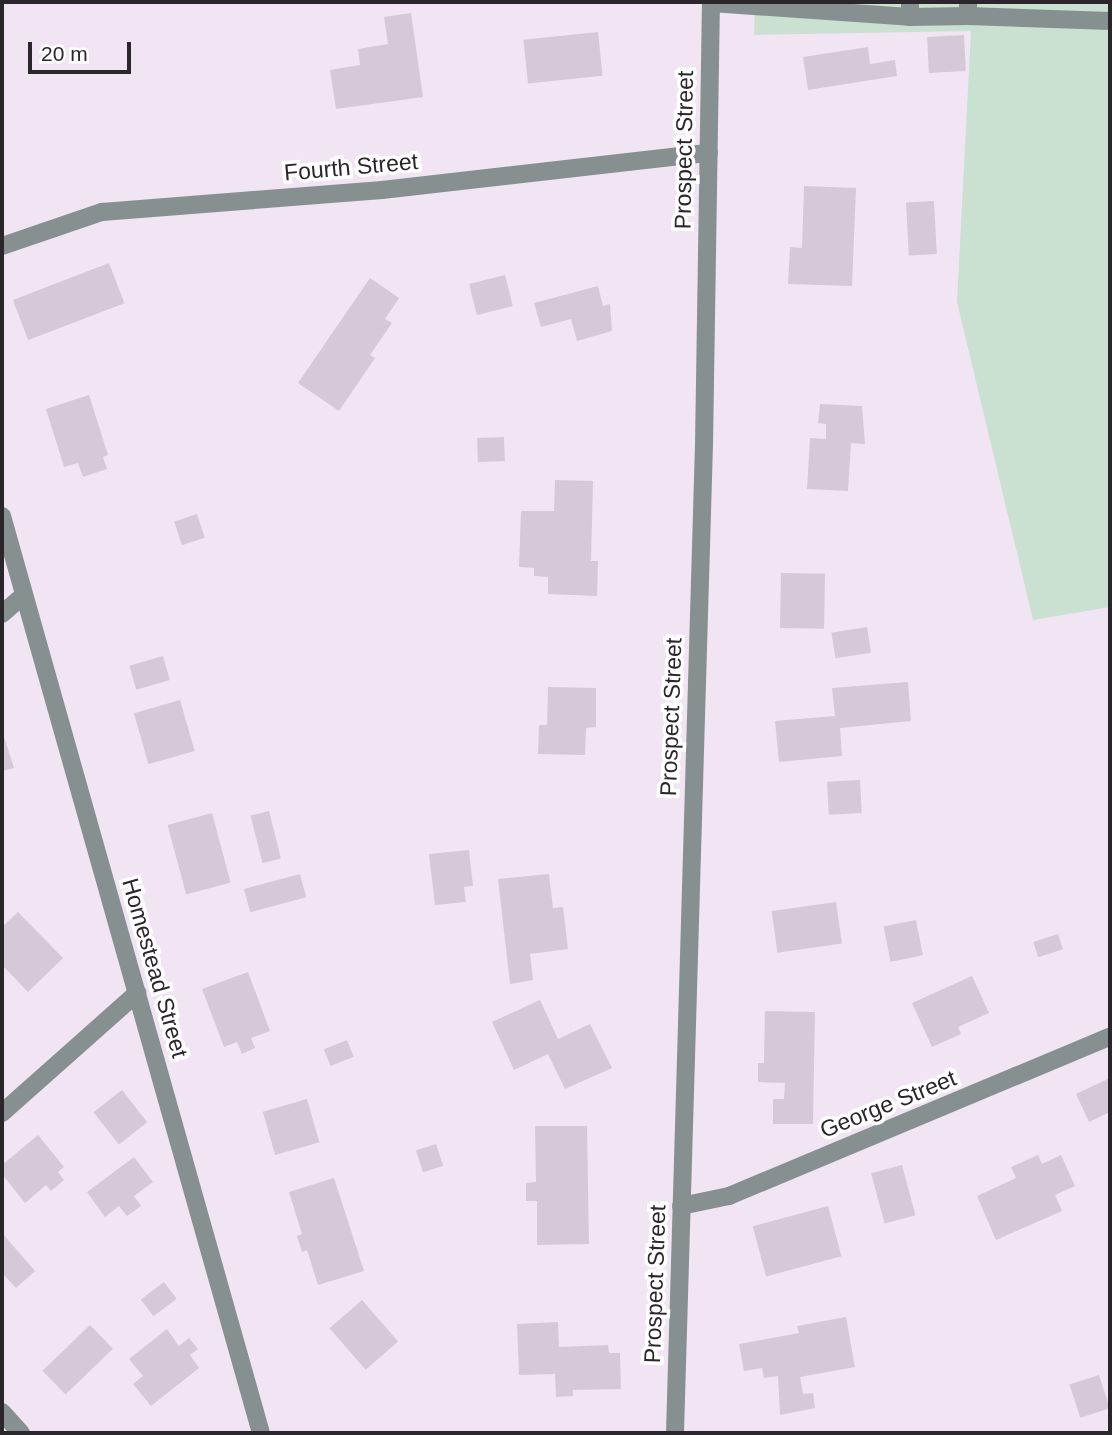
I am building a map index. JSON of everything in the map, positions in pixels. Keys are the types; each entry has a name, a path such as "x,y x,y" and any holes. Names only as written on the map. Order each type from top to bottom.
{"street":[{"path":"711,2 968,9 1110,21"},
{"name":"Prospect Street","path":"675,1433 711,2"},
{"name":"Fourth Street","path":"2,246 102,212 382,190 709,153"},
{"name":"Homestead Street","path":"2,516 261,1433"},
{"path":"2,614 24,595"},
{"path":"2,1113 137,992"},
{"name":"George Street","path":"681,1206 729,1196 1110,1037"},
{"path":"2,1412 21,1433"}],"green space":[{"path":"755,2 1110,2 1110,607 1033,620 957,302 971,31 754,35"}],"building":[{"path":"411,13 423,97 336,109 330,70 360,65 358,49 388,44 384,17"},
{"path":"598,32 603,76 528,84 523,40"},
{"path":"964,35 966,71 929,73 927,37"},
{"path":"868,47 870,64 895,60 897,76 808,90 803,57"},
{"path":"804,186 856,188 852,286 788,284 790,247 802,248"},
{"path":"934,201 937,254 909,255 906,202"},
{"path":"109,263 124,303 28,340 13,300"},
{"path":"505,275 513,306 477,315 469,284"},
{"path":"370,278 399,298 385,319 392,323 370,355 375,358 339,411 298,383"},
{"path":"598,286 603,306 610,304 612,331 577,341 571,319 541,327 534,303"},
{"path":"89,395 108,455 103,457 107,469 83,477 78,463 64,467 46,409"},
{"path":"820,404 862,406 865,444 851,443 848,491 807,489 810,438 826,439 826,424 818,423"},
{"path":"504,437 505,461 478,462 477,438"},
{"path":"555,480 593,481 591,561 598,561 597,596 548,594 548,577 534,576 534,568 519,567 521,511 554,511"},
{"path":"197,514 205,538 182,545 174,521"},
{"path":"781,573 825,574 824,629 780,628"},
{"path":"867,627 871,653 836,658 831,633"},
{"path":"163,656 170,680 136,690 129,666"},
{"path":"908,682 911,721 840,728 842,756 779,762 775,721 835,716 832,688"},
{"path":"548,687 596,688 596,727 586,728 585,755 538,754 539,725 547,725"},
{"path":"180,700 195,751 148,764 134,713"},
{"path":"2,730 14,768 2,771"},
{"path":"860,780 862,813 829,815 827,782"},
{"path":"269,811 281,859 262,863 251,816"},
{"path":"212,813 231,883 186,894 168,825"},
{"path":"469,850 473,886 464,887 466,902 435,905 429,854"},
{"path":"300,874 306,897 250,912 244,889"},
{"path":"549,874 553,908 563,907 568,949 530,954 533,980 510,984 498,879"},
{"path":"836,902 842,944 777,953 772,911"},
{"path":"18,912 63,958 28,992 2,965 2,927"},
{"path":"916,920 923,955 890,962 884,926"},
{"path":"1058,934 1063,949 1038,957 1033,942"},
{"path":"248,972 270,1031 251,1038 255,1048 242,1054 237,1042 224,1047 202,989"},
{"path":"972,976 989,1013 958,1027 961,1034 932,1047 912,1003"},
{"path":"540,1000 558,1039 590,1024 612,1068 565,1089 548,1054 514,1070 492,1022"},
{"path":"765,1011 815,1012 813,1124 773,1124 773,1099 784,1099 785,1083 758,1082 758,1063 764,1063"},
{"path":"347,1040 354,1057 331,1066 324,1049"},
{"path":"1110,1078 1110,1112 1089,1122 1076,1094"},
{"path":"122,1090 147,1122 119,1144 94,1112"},
{"path":"307,1099 319,1142 275,1155 263,1112"},
{"path":"535,1126 587,1126 589,1244 537,1245 537,1201 526,1201 526,1183 536,1182"},
{"path":"38,1135 64,1167 58,1172 64,1180 51,1191 46,1185 25,1203 2,1174 2,1165"},
{"path":"436,1144 443,1166 423,1172 416,1150"},
{"path":"1038,1155 1042,1164 1061,1155 1075,1186 1055,1195 1062,1211 996,1240 977,1196 1016,1178 1011,1167"},
{"path":"134,1157 153,1182 134,1196 141,1206 127,1216 119,1206 105,1217 87,1192"},
{"path":"902,1165 915,1215 885,1224 871,1173"},
{"path":"334,1178 364,1271 318,1285 307,1250 302,1252 297,1236 302,1234 289,1192"},
{"path":"828,1206 841,1256 766,1276 753,1226"},
{"path":"2,1233 35,1271 16,1288 2,1273"},
{"path":"164,1282 177,1299 153,1316 141,1299"},
{"path":"362,1300 398,1342 366,1370 330,1328"},
{"path":"846,1317 855,1367 800,1377 803,1394 813,1393 815,1408 780,1415 778,1376 764,1378 762,1368 744,1371 739,1344 799,1333 797,1326"},
{"path":"558,1322 559,1347 608,1345 609,1353 620,1353 621,1389 573,1390 573,1396 556,1397 555,1374 519,1375 517,1324"},
{"path":"90,1325 113,1349 65,1395 43,1371"},
{"path":"167,1329 179,1346 189,1338 198,1349 190,1355 199,1368 151,1406 133,1384 143,1376 129,1359"},
{"path":"1099,1375 1110,1408 1080,1418 1070,1385"}]}
